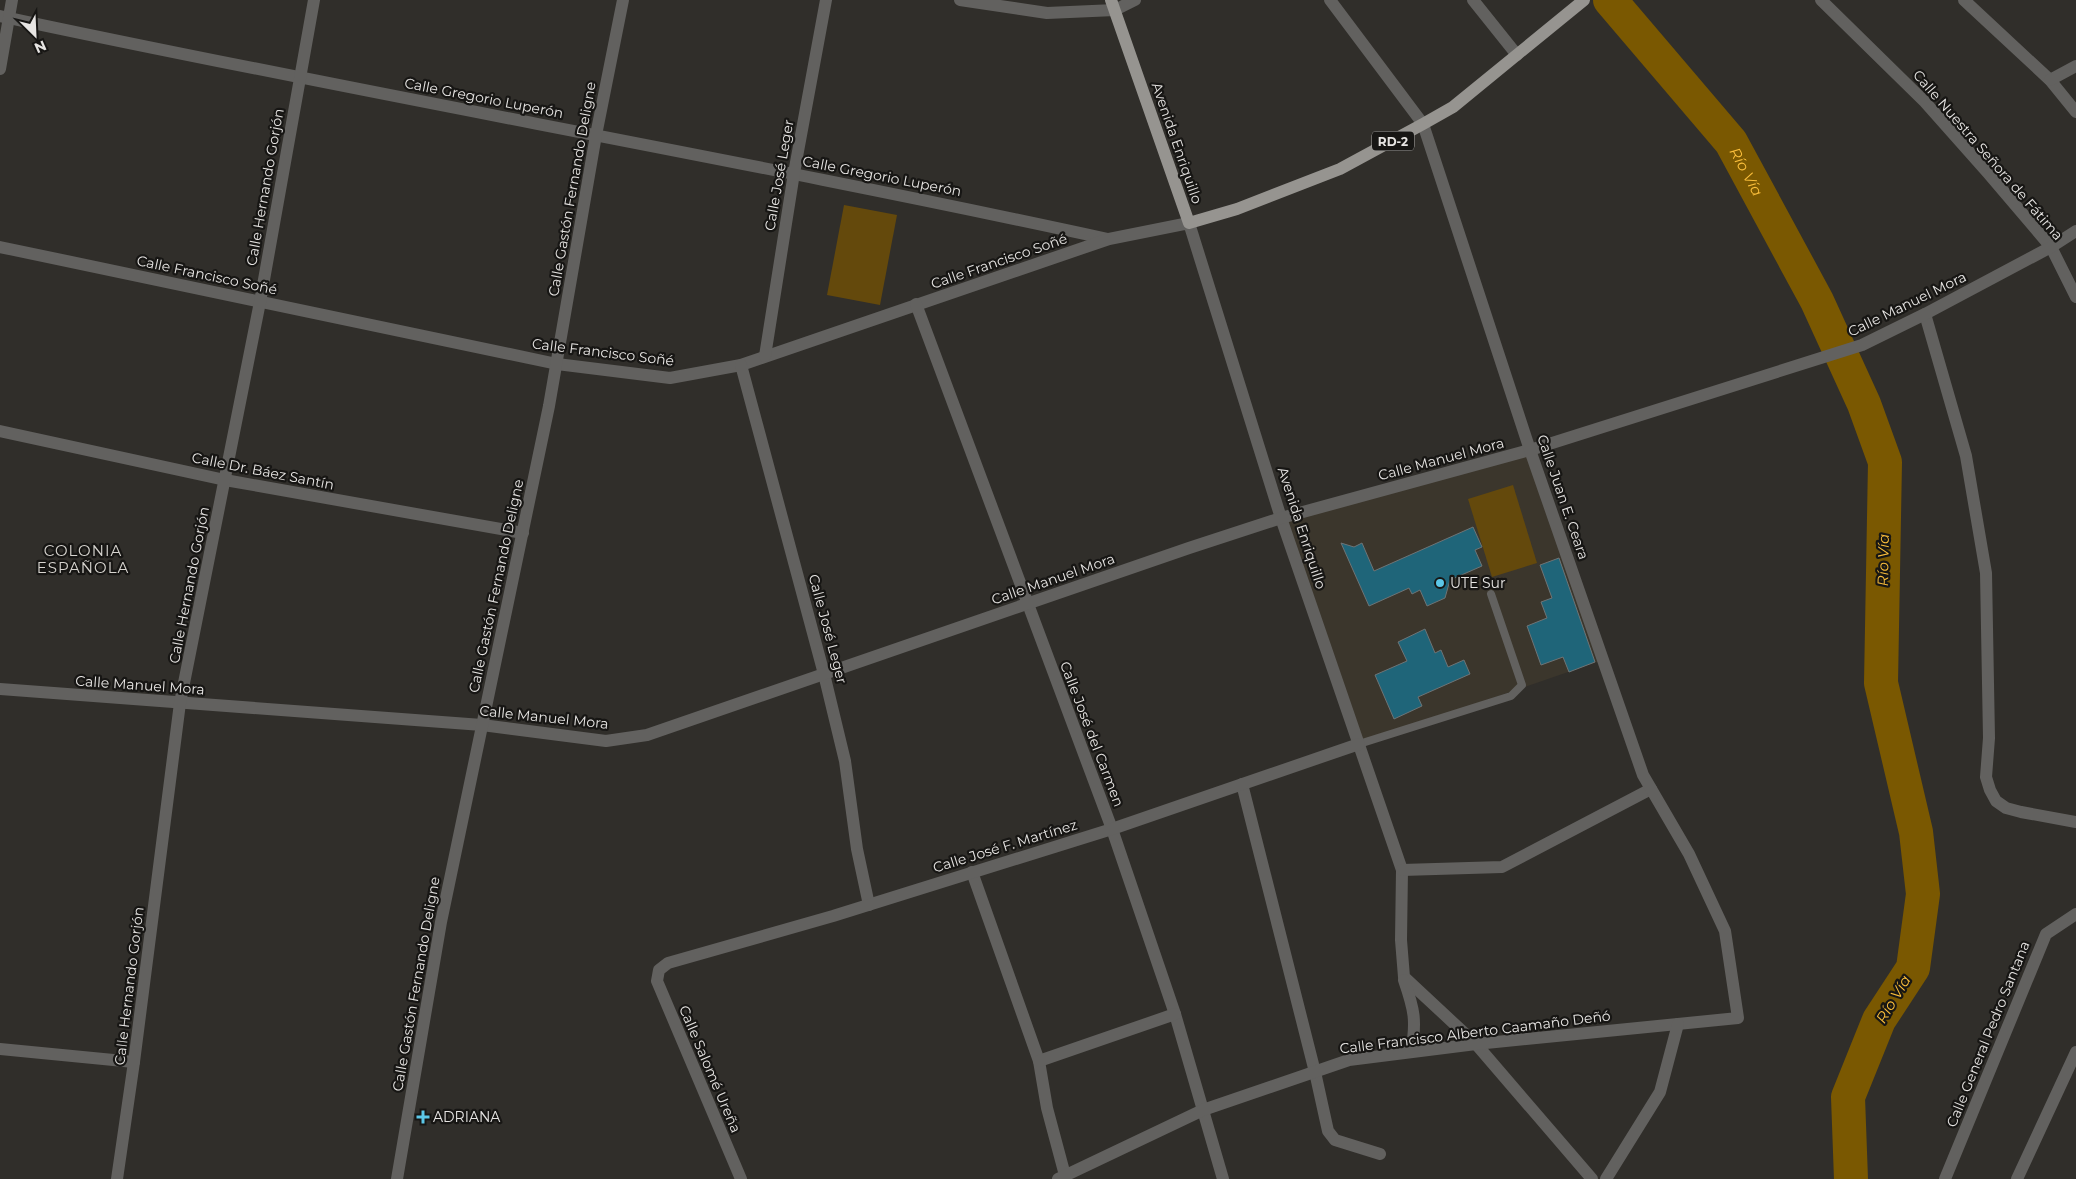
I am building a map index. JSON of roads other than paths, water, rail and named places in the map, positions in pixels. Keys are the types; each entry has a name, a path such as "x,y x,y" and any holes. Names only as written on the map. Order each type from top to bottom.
{"main road":[{"name":"RD-2","path":"1189,223 1237,209 1340,169 1424,124 1453,107 1584,0"},
{"name":"Avenida Enriquillo","path":"1113,5 1189,223"}],"street":[{"path":"0,69 5,17 12,0"},
{"name":"Calle Hernando Gorjón","path":"117,1179 134,1062 180,703 260,302 314,0"},
{"name":"Calle Gastón Fernando Deligne","path":"397,1179 441,922 557,364 596,135 623,0"},
{"name":"Calle José Leger","path":"765,356 794,173 826,0"},
{"path":"960,0 1046,13 1113,5 1135,0"},
{"name":"Calle Juan E. Ceara","path":"1330,0 1424,124 1530,450 1643,775 1689,854 1725,931 1738,1018"},
{"path":"1473,0 1517,55"},
{"name":"Calle Nuestra Señora de Fátima","path":"1821,0 1925,102 2050,247 2076,297"},
{"path":"1964,0 2050,80 2076,112"},
{"name":"Calle Gregorio Luperón","path":"5,17 300,77 901,194 1109,239"},
{"path":"2050,80 2076,66"},
{"name":"Calle Francisco Soñé","path":"0,247 557,364 670,378 741,365 1109,239 1189,223"},
{"name":"Avenida Enriquillo","path":"1189,223 1282,518 1402,870 1400,940 1404,977 1414,1009 1415,1030 1411,1052"},
{"name":"Calle Manuel Mora","path":"0,690 482,725 606,741 647,735 1282,518 1530,450 1862,345 1925,314 2076,231"},
{"name":"Calle José del Carmen","path":"916,304 1112,829 1175,1014 1223,1179"},
{"path":"1925,314 1966,456 1986,573 1989,738 1986,777 1996,801 2006,808 2076,822"},
{"name":"Calle José Leger","path":"741,365 846,760 857,848 869,905"},
{"name":"Calle Dr. Báez Santín","path":"0,431 225,480 523,532"},
{"name":"Calle José F. Martínez","path":"659,970 668,963 869,905 1112,829 1359,744"},
{"path":"1242,784 1315,1072 1328,1131 1335,1140 1380,1154"},
{"path":"1402,870 1502,866 1651,789"},
{"path":"972,872 1039,1061 1047,1108 1063,1178"},
{"name":"Calle General Pedro Santana","path":"1945,1179 2046,934 2076,914"},
{"name":"Calle Salomé Ureña","path":"659,970 657,982 740,1179"},
{"path":"1404,977 1476,1044 1592,1179"},
{"path":"1039,1061 1175,1014"},
{"name":"Calle Francisco Alberto Caamaño Deñó","path":"1063,1178 1203,1110 1349,1060 1476,1044 1738,1018"},
{"path":"1606,1179 1660,1092 1678,1024"},
{"path":"0,1049 134,1062"},
{"path":"2016,1179 2076,1052"}],"lane":[{"path":"1359,744 1512,696 1522,685 1491,594"}],"waterway":[{"name":"Río Vía","path":"1610,0 1731,142 1817,301 1864,404 1885,462 1881,683 1916,832 1923,894 1913,968 1879,1020 1848,1097 1851,1179"}],"place":[{"name":"UTE Sur","path":"1440,583"},
{"name":"ADRIANA","path":"423,1117"}],"district":[{"name":"COLONIA ESPAÑOLA","path":"83,558"}]}
